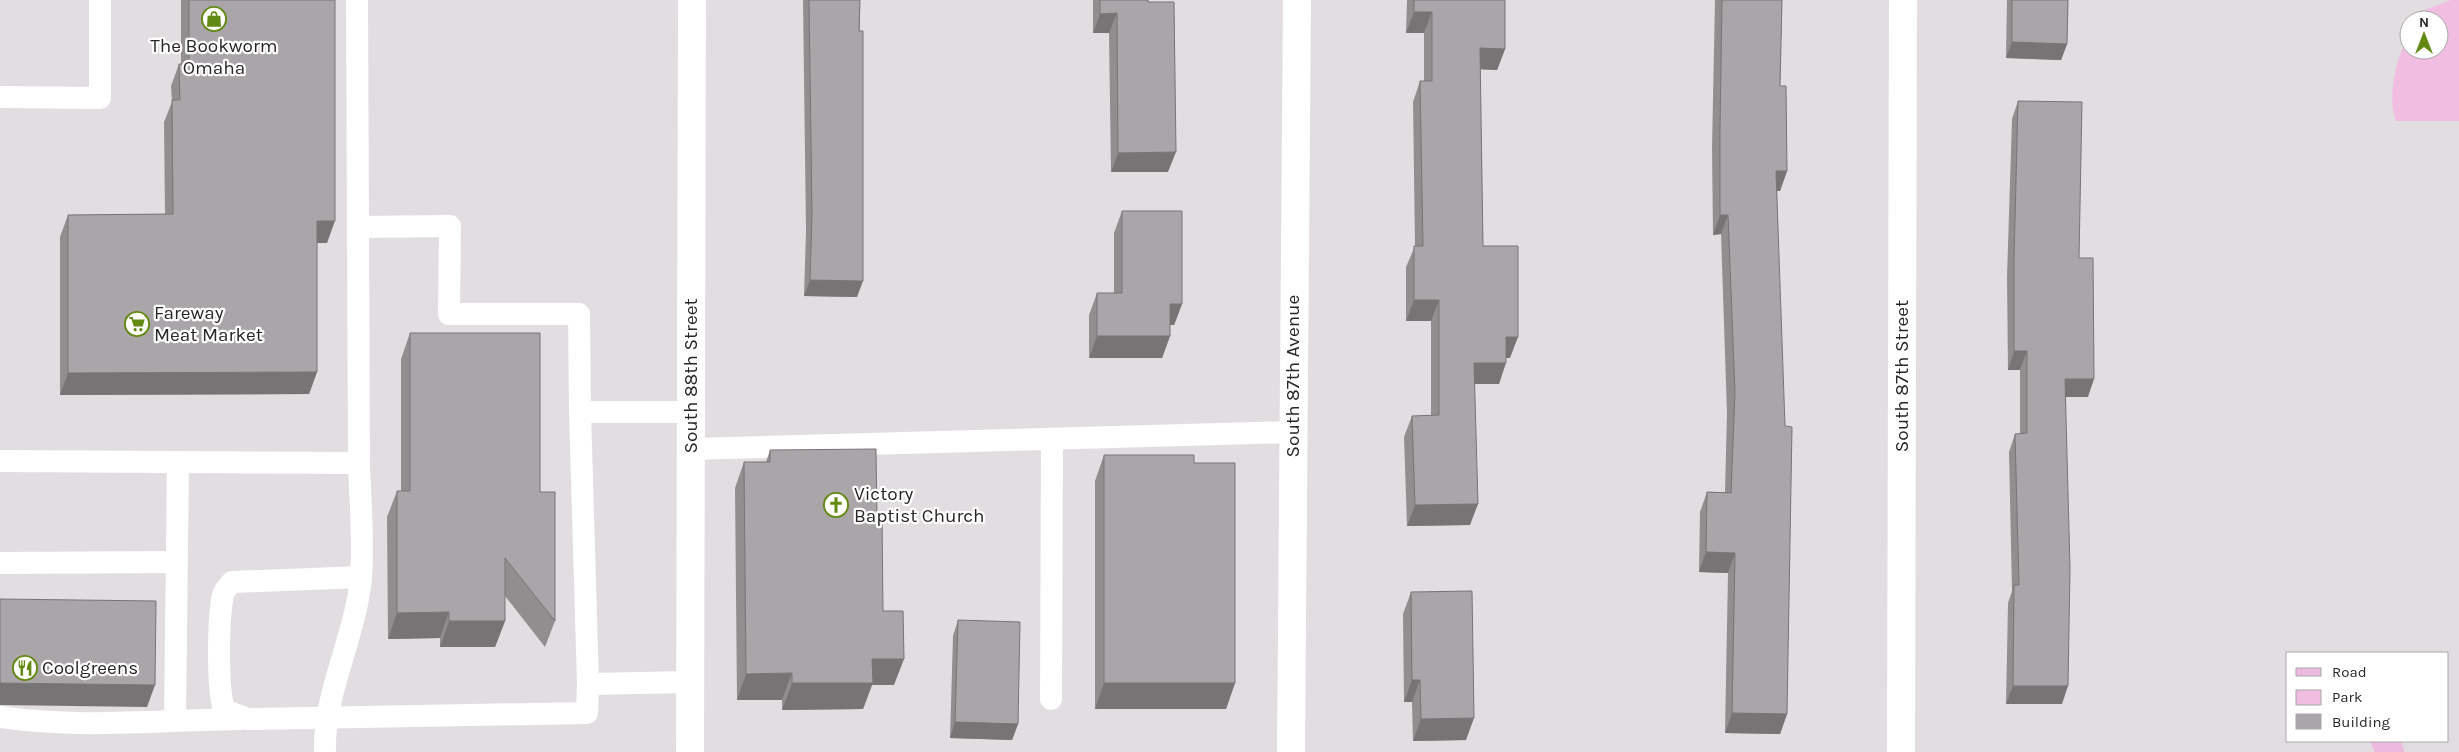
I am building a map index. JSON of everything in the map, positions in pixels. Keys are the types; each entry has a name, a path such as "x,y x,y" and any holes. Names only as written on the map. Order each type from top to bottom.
{"street":[{"name":"South 88th Street","path":"690,752 692,0"},
{"name":"South 87th Avenue","path":"1291,752 1297,0"},
{"name":"South 87th Street","path":"1901,752 1903,0"}],"lane":[{"path":"0,97 100,98 100,0"},
{"path":"325,752 324,730 350,634 361,577 357,0"},
{"path":"0,717 30,722 145,722 587,713 588,684 579,314 449,314 450,226 358,227"},
{"path":"580,412 691,412"},
{"path":"690,449 1293,432"},
{"path":"1051,699 1052,439"},
{"path":"0,461 360,463"},
{"path":"175,720 178,462"},
{"path":"0,562 176,562"},
{"path":"248,719 224,710 220,698 220,644 223,593 232,582 361,577"},
{"path":"588,684 690,682"}],"green space":[{"path":"2451,0 2459,0 2459,121 2396,121 2392,100 2394,77 2399,58 2399,60 2449,60 2449,10 2425,10"}],"building":[{"path":"189,0 335,0 335,221 317,221 317,372 68,373 68,215 173,214 172,100 180,100 179,64 189,64"},
{"path":"809,0 860,0 859,31 863,31 863,281 810,280 812,215"},
{"path":"1100,0 1174,2 1176,152 1118,153 1117,13 1100,14"},
{"path":"1414,0 1505,0 1505,49 1480,48 1483,246 1518,246 1518,337 1506,337 1506,363 1474,363 1478,504 1415,505 1412,416 1439,415 1439,300 1414,300 1414,246 1423,246 1420,81 1432,81 1432,12 1414,12"},
{"path":"1722,0 1782,0 1780,86 1786,86 1787,171 1776,171 1785,426 1792,427 1787,714 1732,713 1735,553 1706,552 1707,492 1731,493 1735,393 1728,215 1720,215"},
{"path":"2012,0 2068,0 2067,44 2012,42"},
{"path":"2018,101 2082,102 2079,258 2093,258 2094,379 2065,379 2070,568 2068,686 2013,686 2014,585 2019,585 2015,434 2027,433 2027,351 2014,351"},
{"path":"1122,211 1182,211 1182,304 1170,304 1170,336 1097,336 1097,293 1122,293"},
{"path":"410,333 540,333 540,492 555,492 555,621 505,558 505,621 449,621 449,612 397,613 397,491 410,491"},
{"path":"876,449 877,518 882,518 883,611 903,611 904,659 872,659 873,683 792,683 792,673 746,674 744,462 770,462 770,450"},
{"path":"1104,455 1194,455 1194,463 1235,463 1235,683 1104,683"},
{"path":"1472,591 1474,718 1421,719 1420,680 1412,680 1411,592"},
{"path":"0,599 156,601 155,685 0,683"},
{"path":"958,620 1020,622 1018,724 955,722"}],"place":[{"name":"The Bookworm Omaha","path":"214,19"},
{"name":"Fareway Meat Market","path":"137,324"},
{"name":"Victory Baptist Church","path":"836,505"},
{"name":"Coolgreens","path":"25,668"}]}
